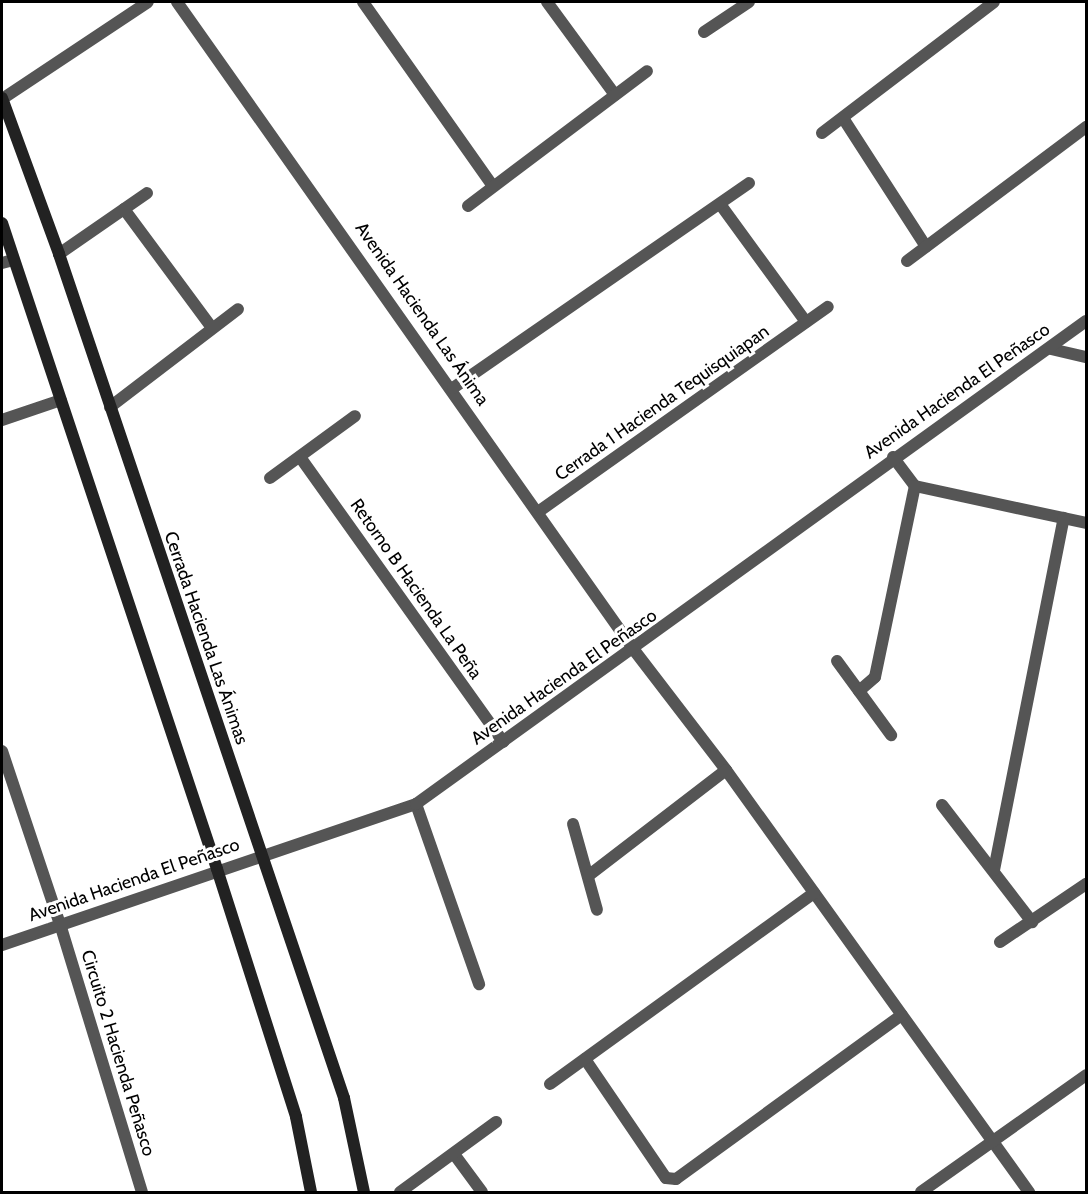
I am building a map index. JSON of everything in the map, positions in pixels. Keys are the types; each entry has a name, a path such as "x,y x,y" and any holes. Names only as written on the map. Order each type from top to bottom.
{"street":[{"path":"2,98 148,2"},
{"name":"Avenida Hacienda Las Ánima","path":"177,2 453,388 634,650 726,770 1029,1192"},
{"path":"363,2 493,186"},
{"path":"548,2 615,95"},
{"path":"704,32 730,7 749,2"},
{"path":"822,133 994,2"},
{"path":"468,206 647,71"},
{"name":"Cerrada Hacienda Las Ánimas","path":"2,98 59,254 344,1098 364,1192"},
{"path":"843,118 926,247"},
{"path":"906,261 1086,127"},
{"path":"453,388 749,183"},
{"path":"59,254 147,193"},
{"path":"720,204 806,322"},
{"path":"124,209 212,328"},
{"path":"2,223 8,261 61,400 218,869 296,1118 311,1192"},
{"name":"Cerrada 1 Hacienda Tequisquiapan","path":"538,512 828,306"},
{"path":"110,406 238,309"},
{"name":"Avenida Hacienda El Peñasco","path":"2,945 218,869 416,804 634,650 893,457 1051,349 1086,321"},
{"path":"1051,349 1086,357"},
{"path":"2,420 61,400"},
{"path":"270,478 355,416"},
{"name":"Retorno B Hacienda La Peña","path":"300,457 503,742"},
{"path":"893,457 915,486 1086,523"},
{"path":"859,691 875,677 915,486"},
{"path":"994,870 1064,518"},
{"path":"837,661 891,735"},
{"name":"Circuito 2 Hacienda Peñasco","path":"2,751 60,924 142,1192"},
{"path":"588,876 726,770"},
{"path":"416,804 479,984"},
{"path":"942,805 1032,922"},
{"path":"573,824 597,910"},
{"path":"1000,942 1086,884"},
{"path":"550,1084 814,893"},
{"path":"585,1059 666,1178 676,1179 902,1015"},
{"path":"921,1192 1086,1076"},
{"path":"400,1192 496,1122"},
{"path":"454,1154 482,1192"}]}
